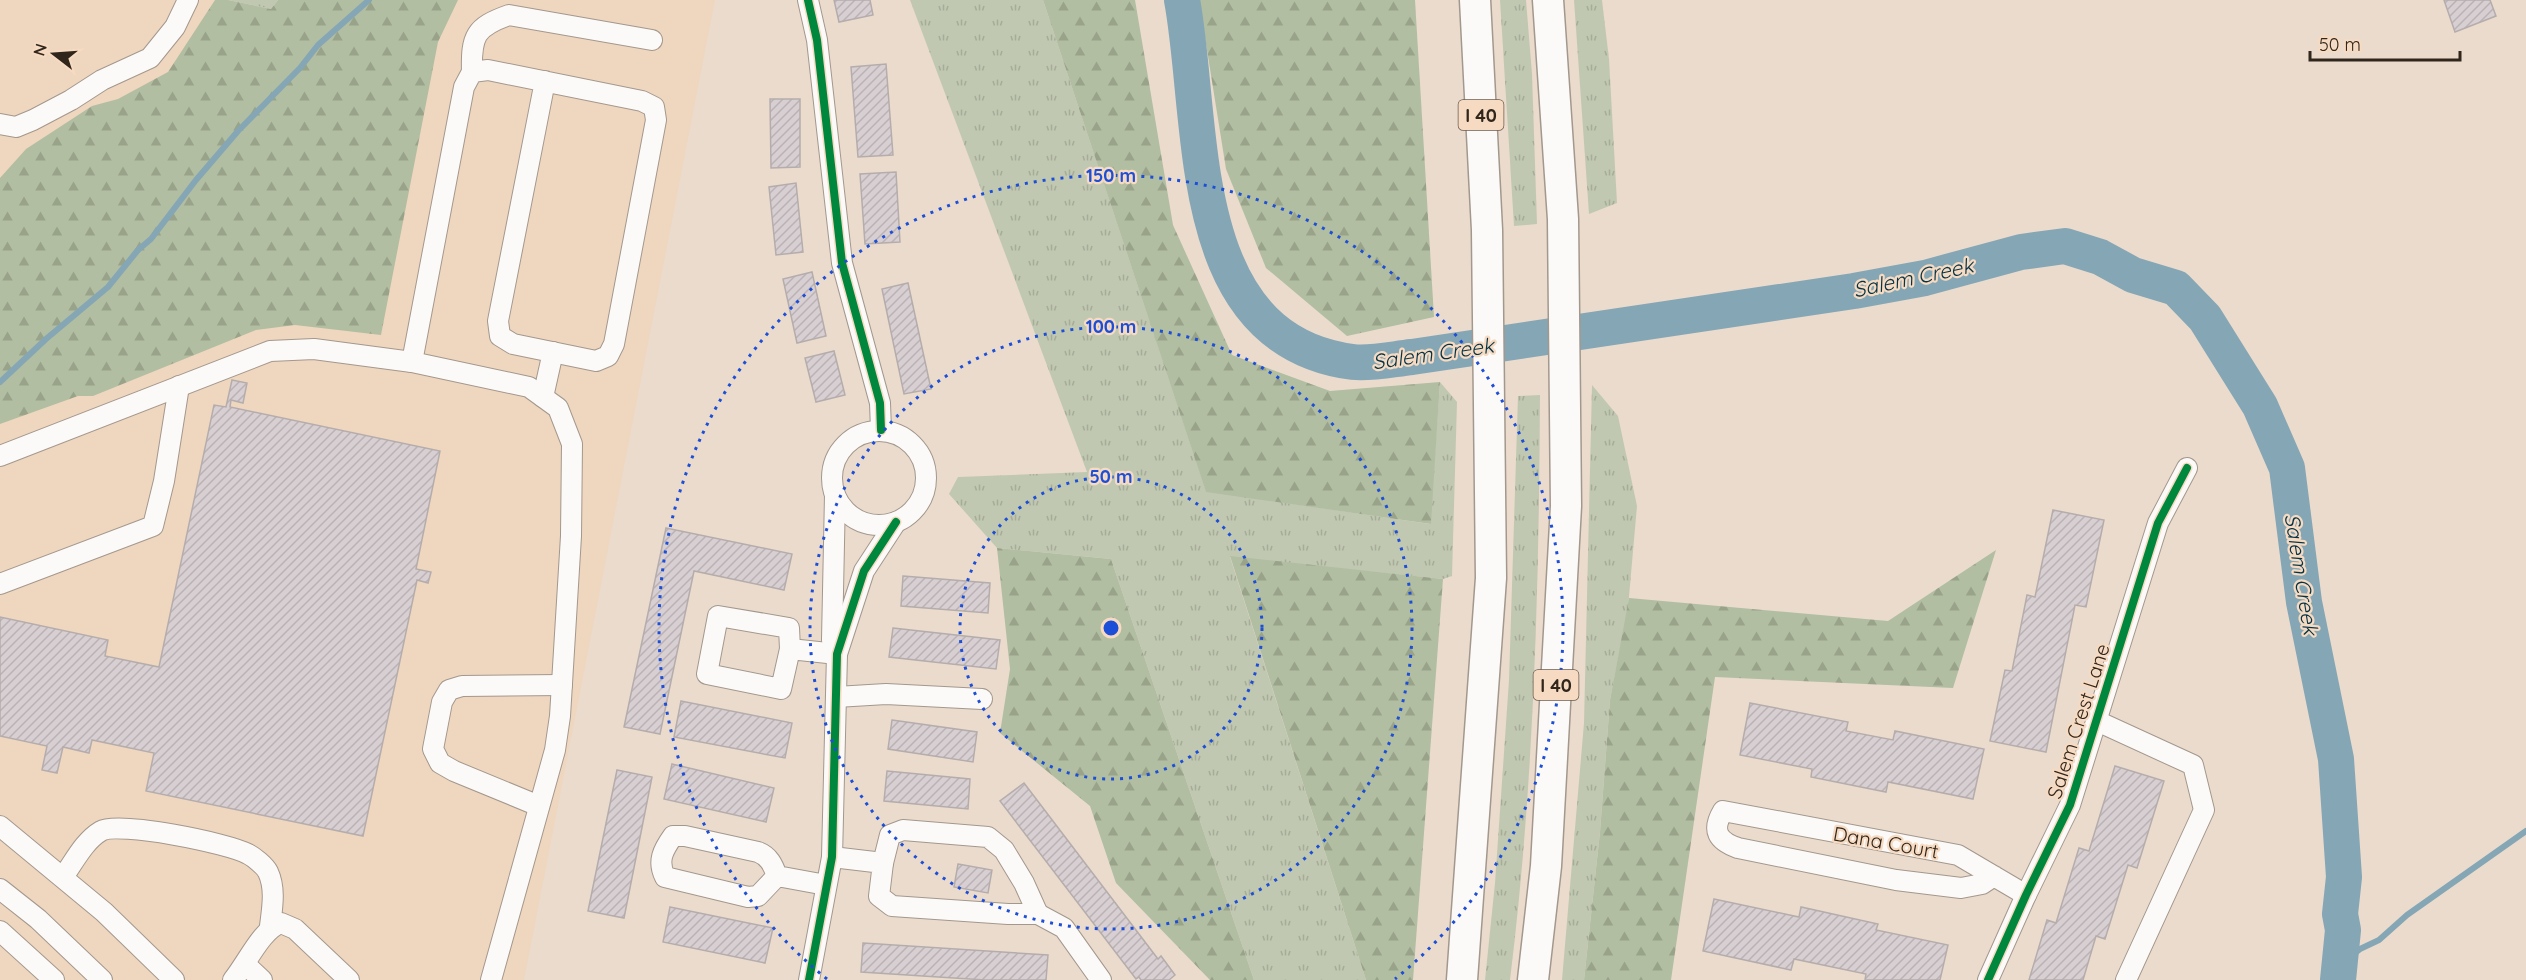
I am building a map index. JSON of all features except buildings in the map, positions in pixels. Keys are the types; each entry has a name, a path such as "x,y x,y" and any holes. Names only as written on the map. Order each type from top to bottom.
{"highway":[{"path":"1454,0 1466,170 1487,230"},
{"name":"I 40","path":"1462,980 1491,578 1487,230 1475,0"},
{"name":"I 40","path":"1533,980 1546,866 1566,506 1563,219 1548,0"}],"street":[{"path":"0,124 16,128 71,100 102,80 150,58 175,27 188,0"},
{"path":"808,0 817,40 842,263 880,403 881,430"},
{"path":"412,362 464,87 471,72 471,53 475,37 487,23 509,15 652,40"},
{"path":"471,72 488,70 544,81 642,101 654,107 656,120 614,344 608,356 596,361 513,344 500,336 498,321 544,81"},
{"path":"0,456 270,351 314,349 412,362 529,387 558,408 572,444 571,536 562,685 555,750 490,980"},
{"path":"543,397 553,352"},
{"path":"0,584 153,526 164,481 179,386"},
{"path":"835,495 842,507 860,520 881,525 896,522 910,514 920,501 926,486 926,470 920,455 910,442 896,434 881,430 865,432 851,439 841,450 834,464 832,479 835,495 832,640 837,654"},
{"name":"Salem Crest Lane","path":"1988,980 2070,804 2158,523 2187,468"},
{"path":"809,980 832,857 837,654 864,571 896,522"},
{"path":"718,615 789,628 790,649 781,689 707,674 718,615"},
{"path":"790,649 837,654"},
{"path":"540,806 454,771 440,763 433,749 442,702 449,690 462,686 562,685"},
{"path":"836,697 886,694 982,699"},
{"path":"2097,721 2193,765 2204,810 2126,980"},
{"name":"Dana Court","path":"1994,876 1982,884 1961,888 1896,880 1738,848 1724,843 1718,834 1717,820 1723,811 1958,855 1994,876 2026,895"},
{"path":"0,826 104,912 174,980"},
{"path":"63,877 87,843 102,830 120,827 223,844 250,854 268,871 273,894 270,926 239,973 262,980"},
{"path":"1038,914 1024,883 1004,850 988,837 903,830 890,835 883,863 879,896 892,906 1038,914 1064,928 1101,980"},
{"path":"673,836 685,836 765,855 774,867 777,876 758,896 748,897 665,877 661,869 661,857 673,836"},
{"path":"832,857 883,863"},
{"path":"777,876 826,885"},
{"path":"0,890 38,919 102,980"},
{"path":"270,926 281,923 295,929 349,980"},
{"path":"0,931 54,980"}],"shaded area":[{"path":"0,0 227,0 271,9 278,0 715,0 524,980 0,980"}],"green space":[{"path":"215,0 228,0 271,9 278,0 458,0 438,42 381,335 295,325 256,330 93,396 78,396 0,424 0,178 26,149 92,106 118,99 168,72"},
{"path":"228,0 278,0 271,9"},
{"path":"910,0 1043,0 1206,491 1430,524 1440,382 1457,402 1452,576 1443,579 1230,557 1366,980 1254,980 1111,559 997,548 949,494 958,477 1087,472"},
{"path":"1043,0 1135,0 1173,225 1232,355 1330,391 1440,382 1431,524 1206,492"},
{"path":"1199,0 1415,0 1434,317 1347,336 1266,268 1226,169"},
{"path":"1500,0 1526,0 1532,74 1537,224 1514,226"},
{"path":"1574,0 1602,0 1609,59 1617,203 1589,214"},
{"path":"1592,385 1618,416 1637,506 1628,608 1610,700 1600,832 1584,980 1562,980 1584,723"},
{"path":"1540,395 1534,688 1525,834 1510,980 1485,980 1495,883 1509,680 1518,396"},
{"path":"997,548 1111,559 1254,980 1210,980 1116,883 1090,806 1000,733 1010,669"},
{"path":"1996,550 1953,688 1715,677 1671,980 1584,980 1600,832 1610,700 1629,598 1888,621"},
{"path":"1230,556 1443,579 1413,980 1366,980"}],"waterway":[{"path":"0,382 46,339 108,287 138,250 151,239 196,180 238,131 300,68 318,45 369,0"},
{"name":"Salem Creek","path":"1182,0 1201,163 1212,219 1230,270 1257,314 1298,345 1353,362 1375,362 1412,357 1854,291 1925,278 2021,252 2065,246 2100,257 2133,275 2176,288 2205,318 2260,406 2287,468 2304,602 2336,759 2344,877 2340,914 2343,930 2338,980"},
{"path":"2339,965 2360,949 2379,940 2407,915 2526,831"}],"cycle path":[{"path":"808,0 817,40 842,263 880,403 881,430"},
{"path":"1988,980 2070,805 2158,523 2187,468"},
{"path":"809,980 832,857 837,654 864,571 896,522"}]}
